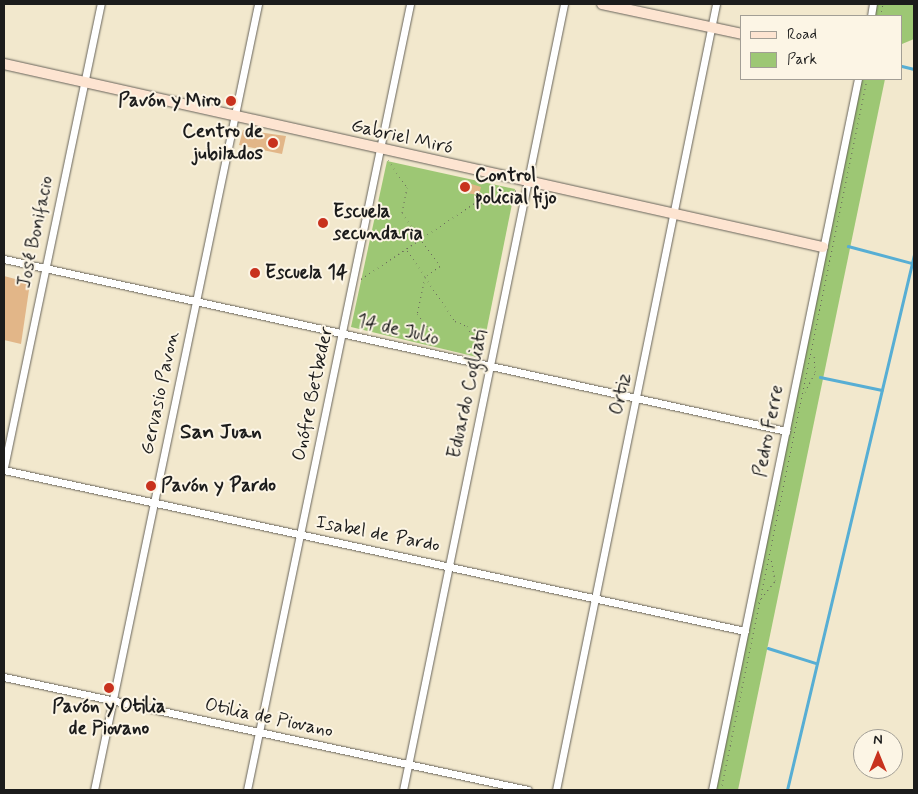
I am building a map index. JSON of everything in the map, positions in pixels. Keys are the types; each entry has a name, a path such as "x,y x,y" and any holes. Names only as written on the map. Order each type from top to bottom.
{"street":[{"name":"José Bonifacio","path":"4,468 44,268 86,83 101,4"},
{"name":"Gervasio Pavon","path":"94,790 258,4"},
{"name":"Onófre Betbeder","path":"247,790 410,4"},
{"name":"Eduardo Cogliati","path":"403,790 529,184 564,4"},
{"path":"602,4 740,34"},
{"name":"Ortiz","path":"556,790 716,4"},
{"name":"Gabriel Miró","path":"4,64 529,184 823,247"},
{"name":"Pedro Ferre","path":"712,790 858,80"},
{"name":"14 de Julio","path":"4,259 196,300 490,368 786,431"},
{"name":"Isabel de Pardo","path":"4,468 301,535 595,596 745,631"},
{"name":"Otilia de Piovano","path":"4,677 528,790"}],"path":[{"path":"721,790 809,376 867,80"},
{"path":"380,149 407,187 402,213 440,266 425,276 417,314 431,331 426,353"},
{"path":"352,285 476,202 488,204 529,184"},
{"path":"406,249 455,321 467,326 490,368"},
{"path":"805,393 813,377 814,351"},
{"path":"809,376 813,377"},
{"path":"751,602 762,600 775,580 771,558"}],"green space":[{"path":"875,4 914,4 914,39 903,44 903,15 873,15"},
{"path":"860,80 885,80 738,790 715,790"},
{"path":"387,161 515,189 481,358 351,327"}],"building":[{"path":"243,130 286,136 282,154 239,145"},
{"path":"462,181 481,187 479,195 460,192"},
{"path":"4,276 30,283 21,344 4,340"}],"waterway":[{"path":"903,66 914,69"},
{"path":"848,246 912,263"},
{"path":"787,790 914,255"},
{"path":"820,377 882,390"},
{"path":"768,648 816,663"}],"place":[{"name":"Pavón y Miro","path":"231,101"},
{"name":"Centro de jubilados","path":"273,143"},
{"name":"Control policial fijo","path":"465,187"},
{"name":"Escuela secundaria","path":"323,223"},
{"name":"Escuela 14","path":"255,273"},
{"name":"Pavón y Pardo","path":"151,486"},
{"name":"Pavón y Otilia de Piovano","path":"109,688"}],"district":[{"name":"San Juan","path":"221,432"}]}
